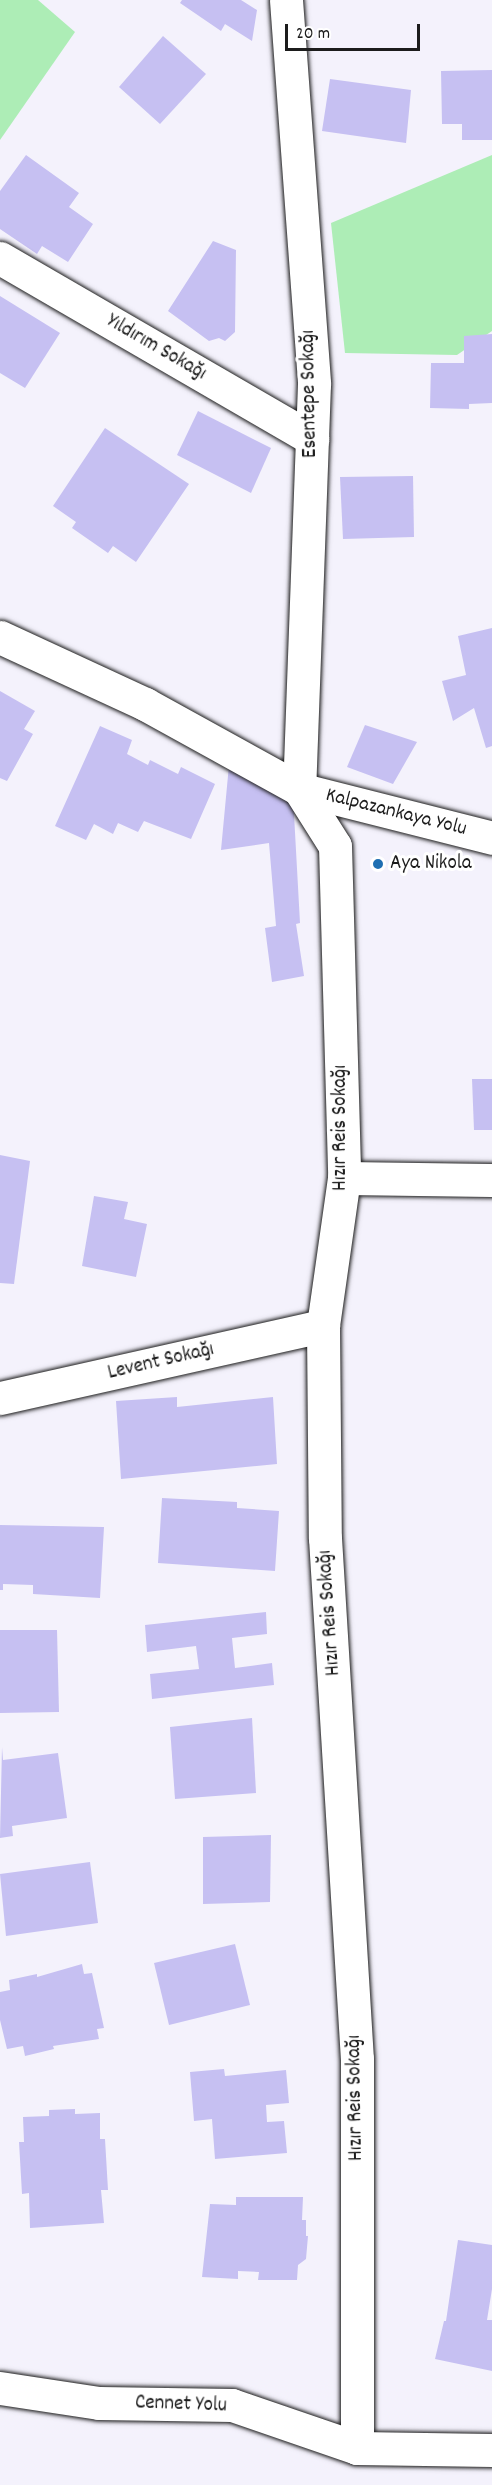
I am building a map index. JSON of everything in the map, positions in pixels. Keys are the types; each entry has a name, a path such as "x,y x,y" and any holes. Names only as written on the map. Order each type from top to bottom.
{"street":[{"name":"Esentepe Sokağı","path":"286,0 314,384 300,789"},
{"name":"Yıldırım Sokağı","path":"0,258 312,439"},
{"name":"Kalpazankaya Yolu","path":"0,637 145,704 300,789 492,838"},
{"name":"Hızır Reis Sokağı","path":"300,789 335,846 344,1178 323,1326 325,1538 357,2059 357,2448"},
{"path":"344,1178 492,1180"},
{"name":"Levent Sokağı","path":"0,1398 323,1326"},
{"name":"Cennet Yolu","path":"0,2388 99,2403 232,2405 357,2448 492,2450"}],"green space":[{"path":"0,0 38,0 75,32 0,140"},
{"path":"492,155 492,331 457,355 345,353 331,223"}],"building":[{"path":"182,0 241,0 257,10 252,41 225,24 221,31 180,3"},
{"path":"163,36 206,74 160,124 119,87"},
{"path":"492,70 492,140 462,140 462,124 442,124 441,71"},
{"path":"330,79 411,90 406,143 322,131"},
{"path":"26,155 79,193 69,207 93,224 68,262 42,246 37,254 0,229 0,191"},
{"path":"213,241 236,250 235,332 225,341 219,338 209,341 168,311"},
{"path":"0,296 60,333 25,388 0,373"},
{"path":"492,334 492,403 469,404 469,409 430,408 431,363 464,363 464,336"},
{"path":"198,411 271,448 251,493 177,455"},
{"path":"105,428 189,484 136,562 113,546 108,553 72,528 76,522 53,506"},
{"path":"413,476 414,537 343,539 340,477"},
{"path":"492,628 492,746 486,748 474,708 453,721 442,681 466,675 458,636"},
{"path":"0,691 35,711 24,729 33,734 7,781 0,778"},
{"path":"365,725 417,742 393,784 347,767"},
{"path":"100,726 132,740 127,754 148,765 150,760 178,774 181,767 215,784 191,839 144,821 138,832 118,823 113,834 94,824 86,840 55,826"},
{"path":"229,765 293,796 300,923 296,924 304,976 272,982 265,928 276,926 269,843 221,850"},
{"path":"472,1079 492,1079 492,1130 474,1130"},
{"path":"0,1155 30,1161 14,1284 0,1283"},
{"path":"94,1196 128,1202 124,1219 147,1224 136,1277 82,1266"},
{"path":"177,1397 177,1407 273,1397 277,1464 121,1479 116,1401"},
{"path":"162,1498 237,1502 237,1508 279,1511 275,1571 158,1563"},
{"path":"0,1525 104,1527 100,1598 33,1594 33,1585 3,1584 3,1590 0,1590"},
{"path":"266,1612 267,1634 232,1638 235,1668 272,1663 274,1685 152,1699 150,1674 199,1669 196,1646 147,1652 145,1625"},
{"path":"0,1630 57,1630 59,1712 0,1713"},
{"path":"252,1718 256,1793 175,1799 170,1727"},
{"path":"2,1747 3,1760 58,1753 67,1818 12,1826 13,1836 0,1838"},
{"path":"271,1835 270,1902 203,1904 203,1837"},
{"path":"90,1862 98,1923 6,1936 0,1874"},
{"path":"235,1944 250,2005 169,2025 154,1963"},
{"path":"82,1964 84,1974 92,1973 104,2028 97,2029 99,2039 53,2046 54,2049 25,2056 23,2046 7,2049 0,2020 0,1992 10,1990 9,1980 37,1974 37,1977"},
{"path":"224,2069 225,2076 286,2070 289,2103 266,2105 267,2122 284,2121 287,2153 215,2159 212,2119 194,2121 190,2072"},
{"path":"75,2109 75,2114 100,2113 100,2139 105,2139 108,2190 101,2190 104,2223 30,2228 29,2193 22,2194 19,2142 24,2142 23,2117 49,2116 49,2110"},
{"path":"236,2197 303,2197 302,2220 306,2220 306,2236 308,2236 306,2259 298,2265 297,2280 258,2280 259,2272 238,2271 238,2279 202,2277 210,2204 236,2205"},
{"path":"458,2240 492,2245 492,2289 487,2320 492,2320 492,2371 435,2359 444,2321 446,2321"}],"place":[{"name":"Aya Nikola","path":"378,864"}]}
